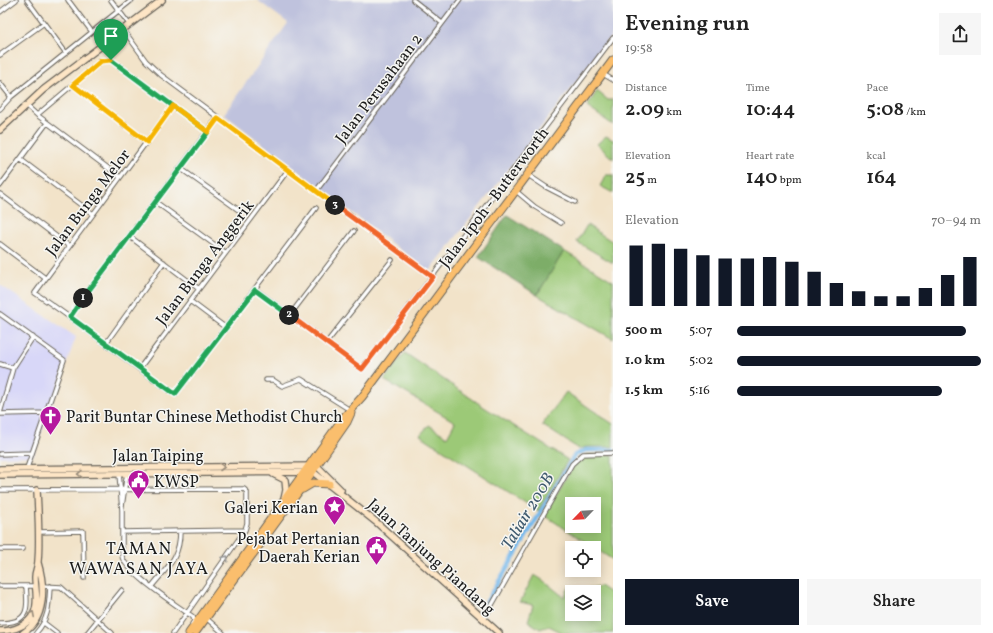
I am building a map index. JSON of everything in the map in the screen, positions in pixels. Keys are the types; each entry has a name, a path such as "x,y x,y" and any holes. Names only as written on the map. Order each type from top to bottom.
{"highway":[{"name":"Jalan Ipoh - Butterworth","path":"192,632 207,608 284,500 311,469 347,422 352,410 613,60"},
{"name":"Jalan Ipoh - Butterworth","path":"192,632 206,618 299,491 311,469"},
{"path":"299,491 313,483 329,484"}],"main road":[{"path":"0,130 26,104 162,0"},
{"name":"Jalan Taiping","path":"0,469 27,468 127,471 311,469"},
{"name":"Jalan Taiping","path":"127,471 268,473 311,469"},
{"name":"Jalan Tanjung Piandang","path":"311,469 348,498"},
{"name":"Jalan Tanjung Piandang","path":"311,469 348,498 499,633"},
{"name":"Jalan Taiping","path":"0,475 119,471"},
{"path":"268,473 285,480 286,490 284,500"},
{"path":"23,633 34,624 42,607 39,586 35,574 38,562 38,490"},
{"path":"0,631 14,630 29,621 36,606 39,586"}],"street":[{"path":"0,12 16,0"},
{"path":"27,0 66,53"},
{"path":"68,0 92,32"},
{"path":"111,0 129,24"},
{"path":"0,109 11,97 132,0"},
{"path":"413,0 442,23"},
{"name":"Jalan Perusahaan 2","path":"316,191 460,0"},
{"path":"0,54 44,23"},
{"path":"123,29 146,60 161,75 433,277"},
{"path":"255,290 362,369 613,38"},
{"path":"37,115 101,61 111,60 208,132"},
{"path":"603,74 613,80"},
{"path":"0,83 11,97"},
{"path":"73,85 147,142"},
{"path":"26,104 47,123 120,177"},
{"name":"Jalan Bunga Melor","path":"70,317 35,293 173,106"},
{"path":"218,118 70,317 175,394 316,208"},
{"path":"0,186 47,123"},
{"path":"20,159 93,214"},
{"path":"180,168 240,211"},
{"name":"Jalan Bunga Anggerik","path":"139,369 288,170"},
{"path":"528,175 546,187 575,202"},
{"path":"516,191 535,207 561,223"},
{"path":"0,194 69,246"},
{"path":"157,203 226,253"},
{"path":"290,315 354,231"},
{"path":"129,236 199,289"},
{"path":"0,244 45,278"},
{"path":"327,342 392,260"},
{"path":"106,343 164,262"},
{"path":"190,301 226,328"},
{"path":"0,314 64,360 27,468"},
{"path":"33,337 13,368 0,414 46,413"},
{"path":"0,364 13,368"},
{"path":"266,380 273,380 282,386 301,379 352,410"},
{"path":"0,454 32,453"},
{"path":"484,619 572,464 583,454 613,453"},
{"path":"119,471 119,489 122,510"},
{"path":"127,471 122,510 122,556 124,562 152,586 193,617 194,622 190,626 192,632"},
{"path":"0,490 240,488 247,492 247,522 245,530 173,633"},
{"path":"122,532 245,530"},
{"path":"39,532 83,531 84,578"},
{"path":"152,586 176,555 180,546 180,531"},
{"path":"0,549 23,549"},
{"path":"0,586 61,587 112,633"},
{"path":"0,623 11,623 26,613 26,586"},
{"path":"36,633 44,623 49,611 50,586"},
{"path":"87,633 122,590"},
{"path":"193,617 198,616 203,608 207,608"},
{"path":"206,618 223,633"},
{"path":"44,623 57,633"}],"shaded area":[{"path":"257,0 613,0 613,34 429,272 224,114 288,23"},
{"path":"0,285 76,337 33,456 0,457"}],"green space":[{"path":"597,91 608,100 613,100 613,125 587,107"},
{"path":"606,136 613,140 613,159 597,144"},
{"path":"606,175 613,175 613,193 600,186"},
{"path":"507,215 564,251 537,295 478,257"},
{"path":"587,225 613,242 613,263 577,242"},
{"path":"564,251 613,281 613,339 537,295"},
{"path":"405,353 484,407 568,460 538,511 420,435 429,425 447,437 455,422 384,380"},
{"path":"566,392 613,424 613,447 587,447 579,449 542,425"},
{"path":"586,455 613,455 613,560 601,552 601,541 584,541 572,533 601,533 601,497 565,497 565,529 544,515 574,465"},
{"path":"534,575 546,582 564,597 565,595 565,621 601,621 601,587 613,595 613,633 563,633 549,626 540,629 528,621 533,605 520,602"}],"waterway":[{"name":"Taliair 200B","path":"480,613 575,455 586,450 613,450"}],"place":[{"name":"Parit Buntar Chinese Methodist Church","path":"50,436"},
{"name":"KWSP","path":"139,500"},
{"name":"Galeri Kerian","path":"334,526"},
{"name":"Pejabat Pertanian Daerah Kerian","path":"376,566"}],"district":[{"name":"TAMAN WAWASAN JAYA","path":"139,558"}],"route":[{"path":"111,60 106,59 101,61 73,85 147,142 173,106 208,132 218,118 433,277 362,369 255,290 175,394 70,317 208,132 111,60"}]}
